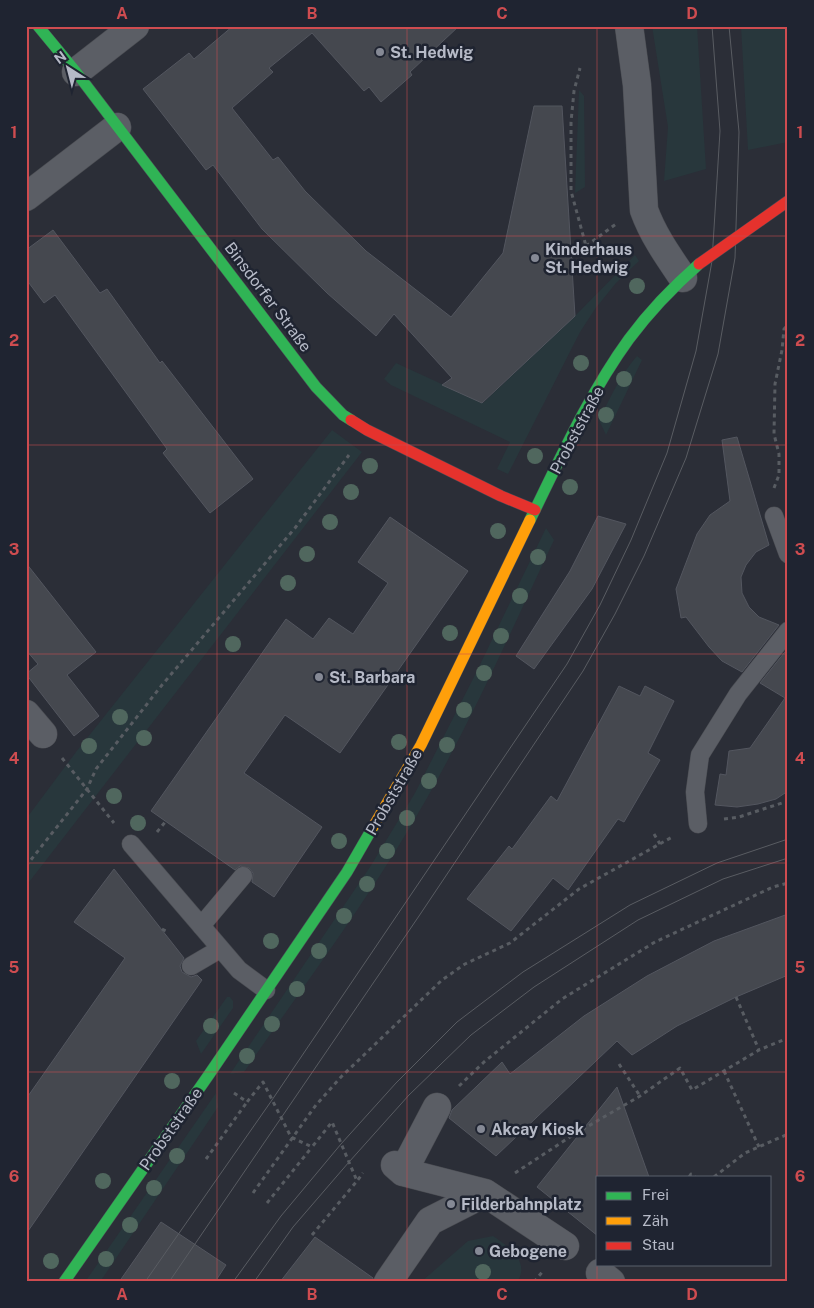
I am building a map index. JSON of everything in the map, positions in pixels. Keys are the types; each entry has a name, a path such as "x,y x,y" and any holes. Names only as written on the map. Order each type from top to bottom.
{"street":[{"name":"Binsdorfer Straße","path":"38,26 76,72 316,387 343,415 367,430 501,496 535,510"},
{"path":"76,72 135,26"},
{"path":"629,26 637,85 644,210 650,227 665,252 691,271"},
{"path":"26,197 117,127"},
{"name":"Probststraße","path":"64,1282 347,872 421,745 594,393 630,339 654,309 691,271 788,201"},
{"path":"437,1106 399,1168 485,1193 565,1246"},
{"path":"430,1220 433,1179"},
{"path":"388,1282 430,1220 485,1193"}],"lane":[{"path":"774,516 788,554"},
{"path":"698,824 695,792 700,755 738,694 788,631"},
{"path":"131,844 239,970 266,990"},
{"path":"201,926 244,876"},
{"path":"191,966 220,949"}],"path":[{"path":"580,68 573,99 571,191 586,246"},
{"path":"572,262 586,246 618,222"},
{"path":"774,516 772,495 779,475 779,454 774,434 775,384 784,329 788,325"},
{"path":"26,866 87,789 96,769 162,685 295,528 367,430"},
{"path":"35,724 131,844"},
{"path":"253,1192 316,1105 341,1078 442,980 465,964 510,943 578,889 688,827 740,817 788,801"},
{"path":"654,834 660,844"},
{"path":"437,1106 484,1062 562,999 655,942 773,888 788,883"},
{"path":"736,997 760,1050"},
{"path":"485,1193 573,1135 640,1096 680,1068 692,1090 760,1050 788,1038"},
{"path":"619,1064 640,1096"},
{"path":"724,1071 760,1147"},
{"path":"208,1076 247,1102"},
{"path":"206,1160 263,1082 291,1137 312,1147"},
{"path":"267,1203 332,1122 357,1181"},
{"path":"715,1176 744,1153 786,1134 788,1140"},
{"path":"312,1235 380,1154 399,1168"}],"shaded area":[{"path":"652,26 697,26 706,169 664,181 668,127"},
{"path":"741,26 788,26 788,142 748,150"},
{"path":"579,90 584,96 585,187 575,193"},
{"path":"635,255 639,261 616,283 595,309 580,332 508,474 497,469 510,442 391,385 384,379 396,363 483,403 575,316"},
{"path":"637,356 642,360 606,435 599,420 621,378"},
{"path":"332,430 362,452 26,886 26,819 76,752"},
{"path":"546,528 554,540 477,703 427,798 362,903 244,1072 230,1074 370,867 415,793 476,673"},
{"path":"227,997 230,997 233,1001 233,1008 201,1054 196,1041"},
{"path":"216,1093 218,1107 100,1282 85,1282"},
{"path":"493,1236 511,1250 520,1261 521,1275 517,1282 421,1282 468,1241"}],"building":[{"path":"233,26 459,26 410,72 412,75 381,102 369,87 364,91 312,33 269,68 273,72 232,108 273,160 278,157 305,191 366,251 451,317 503,253 534,106 562,106 575,316 482,403 442,385 452,378 394,314 376,336 327,293 262,229 213,165 206,170 143,89 189,53 194,59"},
{"path":"53,230 100,293 107,289 160,363 162,361 253,479 210,513 163,453 167,449 55,295 44,303 26,279 26,250"},
{"path":"737,437 769,545 756,552 746,565 741,577 742,593 749,607 759,617 779,625 742,672 722,661 686,617 681,618 676,589 697,534 710,515 730,501 722,440"},
{"path":"598,516 626,524 592,589 534,669 516,656 570,571"},
{"name":"St. Barbara","path":"390,517 468,571 340,753 285,715 244,773 322,827 274,897 252,882 253,873 249,868 240,866 235,870 151,811 286,619 313,639 329,618 353,634 388,583 358,562"},
{"path":"26,563 96,652 67,675 99,716 74,736 26,674 38,664 26,650"},
{"path":"788,648 788,791 776,799 758,804 737,807 715,805 720,774 726,775 729,751 750,748 785,698 760,683"},
{"path":"619,686 640,696 645,686 674,701 648,753 660,760 624,822 618,819 568,890 553,878 511,931 467,899 509,846 512,849 551,796 557,801"},
{"path":"114,869 184,958 180,966 182,972 191,977 197,975 202,980 26,1234 26,1099 125,958 74,922"},
{"path":"788,914 788,975 736,997 677,1026 632,1055 617,1041 496,1156 449,1118 452,1110 502,1062 510,1074 584,1016 647,976 714,941"},
{"path":"617,1087 649,1176 596,1176 596,1234 537,1187"},
{"path":"161,1222 226,1265 215,1282 119,1282"},
{"path":"315,1237 373,1278 373,1282 280,1282"}],"tram line":[{"path":"145,1282 272,1100 567,664 600,605 631,540 667,453 696,351 712,261 720,131 712,26"},
{"path":"169,1282 419,916 583,671 615,614 644,556 686,458 718,354 735,258 739,132 729,26"},
{"path":"233,1282 281,1216 341,1144 396,1083 457,1022 523,972 630,905 717,863 788,839"},
{"path":"254,1282 293,1227 349,1162 409,1095 471,1035 534,987 638,920 723,879 788,858"}],"traffic: fast":[{"path":"38,26 76,72 316,387 343,415 351,420"},
{"path":"530,520 576,427 614,360 653,309 699,264"},
{"path":"64,1282 347,872 373,827"}],"traffic: slow":[{"path":"373,827 421,745 530,520"}],"traffic: jam":[{"path":"699,264 788,201"},
{"path":"351,420 367,430 501,496 535,510"}],"place":[{"name":"St. Hedwig","path":"380,52"},
{"name":"Kinderhaus St. Hedwig","path":"535,258"},
{"name":"St. Barbara","path":"319,677"},
{"name":"Akcay Kiosk","path":"481,1129"},
{"name":"Filderbahnplatz","path":"451,1204"},
{"name":"Gebogene","path":"479,1251"}]}
